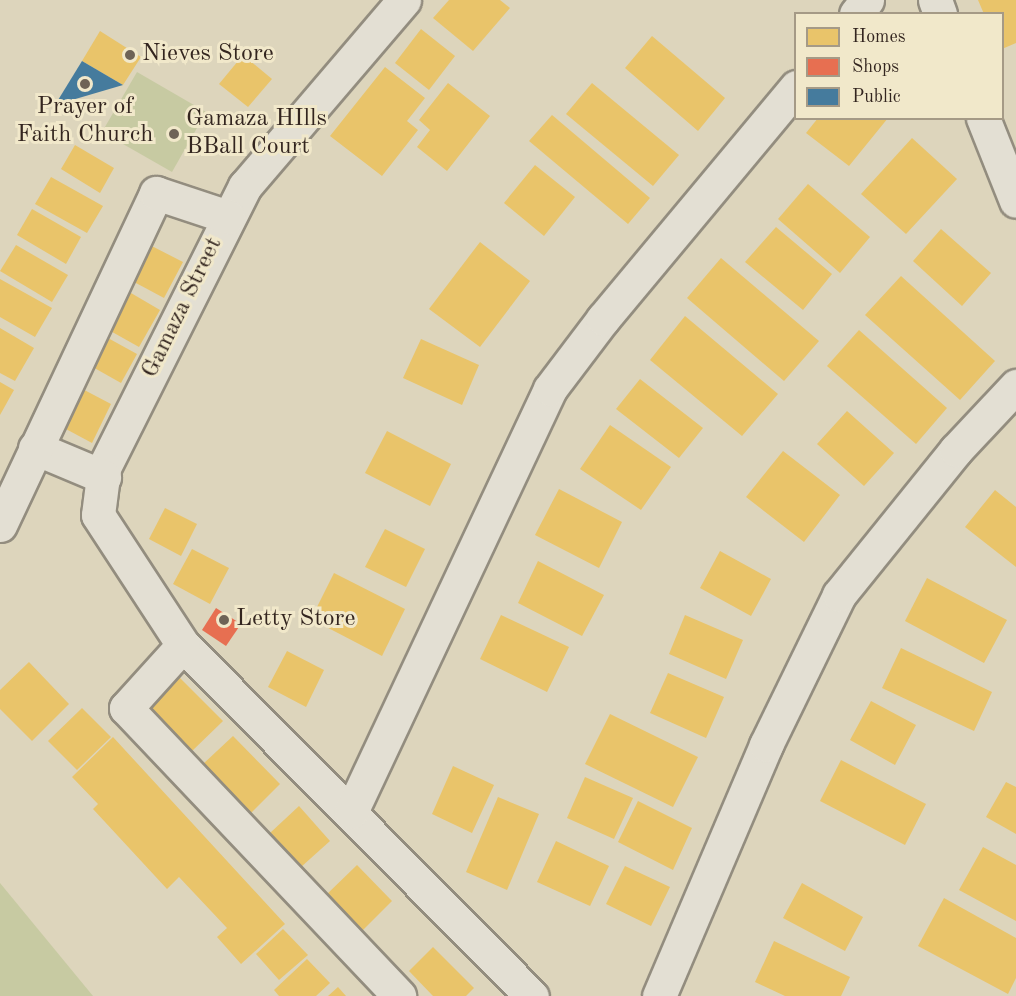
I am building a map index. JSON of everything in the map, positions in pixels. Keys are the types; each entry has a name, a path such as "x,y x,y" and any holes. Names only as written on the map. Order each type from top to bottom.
{"street":[{"name":"Gamaza Street","path":"404,0 245,186 104,468 98,515 183,645 532,996"},
{"path":"858,12 867,0"},
{"path":"351,812 550,389 603,319 794,88"},
{"path":"984,120 1016,201"},
{"path":"0,525 34,448 156,193 228,217"},
{"path":"659,996 766,745 838,595 956,450 1016,386"},
{"path":"34,448 104,477"},
{"path":"183,645 126,708 399,996"}],"green space":[{"path":"137,72 206,112 172,172 102,132"},
{"path":"0,883 93,996 0,996"}],"building: Homes":[{"path":"449,0 500,0 510,8 473,51 433,18"},
{"path":"978,0 1016,0 1016,43 1004,48 1004,12 983,12"},
{"path":"421,29 455,56 429,90 395,63"},
{"path":"100,31 141,57 123,85 82,61"},
{"path":"652,36 725,98 698,131 625,68"},
{"path":"243,55 272,79 248,107 219,84"},
{"path":"385,67 425,98 407,121 418,130 382,176 330,136"},
{"path":"448,83 490,116 447,171 417,147 430,130 419,120"},
{"path":"592,83 679,155 653,186 566,114"},
{"path":"552,115 650,198 628,224 529,141"},
{"path":"816,120 886,120 849,166 806,133"},
{"path":"912,138 957,179 906,234 861,194"},
{"path":"75,145 114,168 100,193 61,169"},
{"path":"535,165 575,197 544,236 504,203"},
{"path":"51,177 103,206 87,233 35,204"},
{"path":"808,184 870,237 840,273 778,219"},
{"path":"32,209 81,237 66,264 17,235"},
{"path":"776,227 832,274 803,310 745,262"},
{"path":"941,229 991,273 962,306 913,261"},
{"path":"140,240 183,262 164,298 121,275"},
{"path":"480,242 530,281 480,347 429,309"},
{"path":"16,245 68,275 52,302 0,271"},
{"path":"721,258 819,341 784,381 687,298"},
{"path":"901,276 995,361 960,400 865,315"},
{"path":"0,279 52,308 35,337 0,317"},
{"path":"119,286 160,310 139,347 98,324"},
{"path":"685,316 778,394 742,436 650,360"},
{"path":"0,328 34,348 15,381 0,373"},
{"path":"859,330 947,408 916,444 827,366"},
{"path":"97,332 137,354 121,383 82,361"},
{"path":"421,339 479,365 462,405 403,378"},
{"path":"640,379 703,428 679,458 616,409"},
{"path":"0,382 14,390 0,415"},
{"path":"71,383 111,404 92,443 51,421"},
{"path":"847,411 894,453 864,486 817,444"},
{"path":"610,425 671,467 641,510 580,469"},
{"path":"387,431 451,464 430,506 365,473"},
{"path":"783,451 840,495 804,542 746,497"},
{"path":"559,489 622,522 599,568 535,535"},
{"path":"995,490 1016,507 1016,567 965,527"},
{"path":"165,508 197,524 181,556 149,539"},
{"path":"385,529 425,549 406,587 365,567"},
{"path":"192,549 229,568 210,604 173,584"},
{"path":"720,551 771,579 751,616 700,588"},
{"path":"538,561 604,595 582,636 518,603"},
{"path":"334,573 405,609 382,656 311,619"},
{"path":"927,578 1007,620 984,663 905,621"},
{"path":"501,615 569,647 547,692 480,659"},
{"path":"685,615 743,640 726,679 669,654"},
{"path":"901,648 992,692 974,731 882,688"},
{"path":"287,651 324,670 306,707 268,687"},
{"path":"29,662 69,704 32,741 0,709 0,690"},
{"path":"172,670 223,721 190,753 140,701"},
{"path":"668,673 724,697 706,738 650,713"},
{"path":"871,701 916,725 895,765 850,740"},
{"path":"82,708 111,737 77,770 48,741"},
{"path":"610,714 698,757 673,807 585,764"},
{"path":"233,736 280,784 250,814 202,765"},
{"path":"113,737 285,924 241,964 217,937 227,928 179,877 167,889 93,809 98,804 72,777"},
{"path":"841,760 926,804 905,845 820,801"},
{"path":"453,766 494,785 472,833 432,814"},
{"path":"585,777 633,798 614,839 567,818"},
{"path":"1006,782 1016,787 1016,834 986,817"},
{"path":"498,797 539,814 507,890 466,872"},
{"path":"638,801 692,828 673,870 618,842"},
{"path":"299,806 330,841 301,867 270,833"},
{"path":"556,841 609,866 590,906 537,882"},
{"path":"983,847 1016,865 1016,921 959,890"},
{"path":"357,865 392,901 360,933 325,896"},
{"path":"625,866 670,887 651,926 606,904"},
{"path":"802,883 863,917 845,951 783,918"},
{"path":"944,898 1016,938 1016,978 1008,994 918,946"},
{"path":"283,929 308,955 279,980 256,954"},
{"path":"774,941 850,977 841,996 785,996 755,982"},
{"path":"433,947 474,988 466,996 433,996 409,971"},
{"path":"307,959 330,983 316,996 279,996 274,990"},
{"path":"338,987 346,996 328,996"}],"building: Shops":[{"path":"216,608 241,624 226,646 202,630"}],"building: Public":[{"path":"82,61 123,85 55,105"}],"place":[{"name":"Nieves Store","path":"130,55"},
{"name":"Prayer of Faith Church","path":"85,84"},
{"name":"Gamaza HIlls BBall Court","path":"174,134"},
{"name":"Letty Store","path":"224,620"}]}
